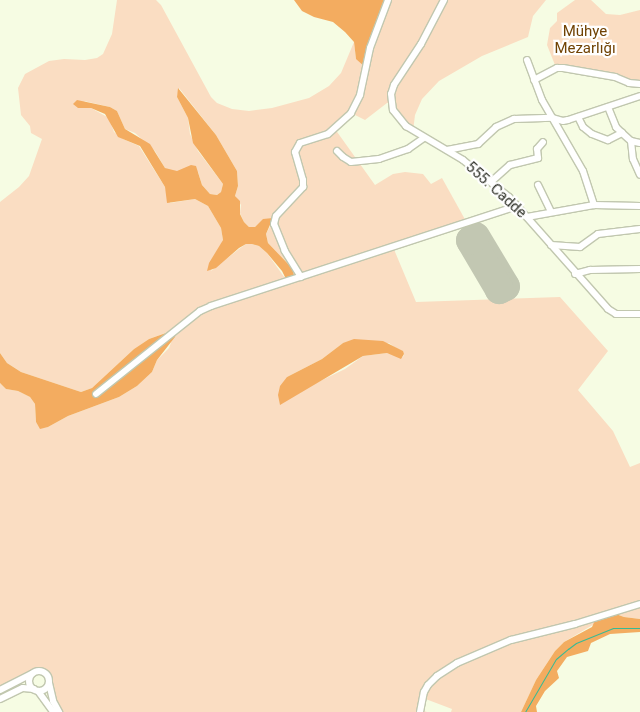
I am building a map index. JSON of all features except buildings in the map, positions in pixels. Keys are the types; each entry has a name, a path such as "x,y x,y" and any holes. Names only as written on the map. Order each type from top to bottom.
{"street":[{"path":"301,277 284,251 274,224 276,216 303,187 304,180 295,152 300,143 322,138 332,131 354,108 360,95 370,48 388,0"},
{"name":"555. Cadde","path":"444,0 391,94 393,110 400,120 424,138 447,150 492,182 527,217 608,310 616,314 640,314"},
{"path":"527,60 552,118 584,171 594,205"},
{"path":"534,80 558,68 563,68 615,77 628,83 640,84"},
{"path":"447,150 478,144 496,127 514,119 552,118 563,121 640,96"},
{"path":"608,107 616,127 631,141 640,143"},
{"path":"578,117 587,131 603,138 610,140 616,134 622,133"},
{"path":"337,151 351,162 379,159 408,149 424,138"},
{"path":"631,141 631,152 640,175"},
{"path":"492,182 510,165 538,158 537,149 543,142"},
{"path":"538,185 551,212"},
{"path":"527,217 594,205 640,206"},
{"path":"96,394 200,311 211,306 517,206"},
{"path":"551,245 580,247 598,234 640,228"},
{"path":"575,274 590,270 640,268"},
{"path":"420,712 424,692 428,686 437,676 457,663 511,640 576,624 640,604"},
{"path":"0,690 33,673 43,672 47,675 53,701 59,712"},
{"path":"33,673 29,682 53,712"},
{"path":"0,698 22,688 44,689 49,681"}],"green space":[{"path":"117,0 156,0 161,5 211,97 217,103 232,109 249,111 272,108 309,98 329,86 341,73 354,42 356,59 388,0 546,0 533,16 528,37 482,56 439,81 422,99 415,115 413,131 391,103 387,103 365,120 351,113 335,129 375,185 393,174 405,172 423,174 431,184 442,178 467,223 393,247 416,302 560,297 608,351 578,390 613,431 630,467 640,463 640,619 624,617 613,613 564,642 555,651 536,680 521,712 451,712 452,709 423,698 420,710 427,712 59,712 50,690 46,670 35,669 0,686 0,383 6,389 18,391 30,397 35,404 36,422 40,428 48,427 68,416 119,397 137,386 152,372 157,360 169,348 176,329 149,339 134,349 92,388 81,392 21,372 7,363 0,353 0,202 19,187 29,176 42,139 31,133 30,126 21,115 18,88 25,74 49,61 97,58 103,54 112,34","holes":["179,88 216,135 237,171 238,186 235,196 241,205 240,213 244,222 249,227 255,227 264,219 273,221 266,234 268,243 292,268 287,281 267,253 259,246 252,244 246,244 211,271 223,240 221,228 208,206 195,199 170,203 165,187 139,146 123,139 114,132 109,118 91,108 84,101 110,107 117,111 125,129 135,133 155,151 165,168 171,171 198,172 202,185 210,194 217,195 221,192 223,184 198,151 190,134 188,118 177,97","343,343 389,343 404,354 403,357 387,353 363,356 345,369 314,384 287,377 322,359"]},
{"name":"Mühye Mezarlığı","path":"575,0 591,0 606,14 620,15 640,10 640,84 557,68 547,45 550,28 557,21 557,13"}],"shaded area":[{"path":"294,0 388,0 365,67 356,59 354,42 345,32 333,22 314,17 302,11"},
{"path":"178,88 216,135 237,171 238,186 235,196 240,201 240,214 244,222 249,227 255,227 263,219 273,218 266,234 268,243 292,268 295,279 287,281 282,271 267,253 259,246 252,244 246,244 239,248 216,268 207,271 209,263 223,240 221,228 208,206 195,199 167,203 165,187 140,146 118,137 105,114 91,108 78,108 73,104 77,100 110,107 117,111 125,129 150,144 165,168 177,171 191,165 196,166 202,185 210,194 217,195 221,192 223,184 193,143 188,118 177,97"},
{"path":"177,329 175,337 157,360 152,372 137,386 119,397 68,416 48,427 40,429 36,422 35,404 30,397 18,391 6,389 0,383 0,353 7,363 21,372 81,392 92,388 134,349 149,339"},
{"path":"354,339 383,341 403,351 404,354 401,359 387,353 363,356 280,405 278,395 280,386 287,377 322,359 343,343"},
{"path":"613,613 624,617 640,619 640,632 610,634 591,643 588,651 567,657 557,671 559,678 545,691 536,706 537,712 521,712 536,680 555,651 564,642 592,627 596,618"}],"waterway":[{"path":"525,712 556,659 576,643 613,628 640,628"}],"runway":[{"path":"475,236 505,286 499,289 470,240 475,236"}]}
